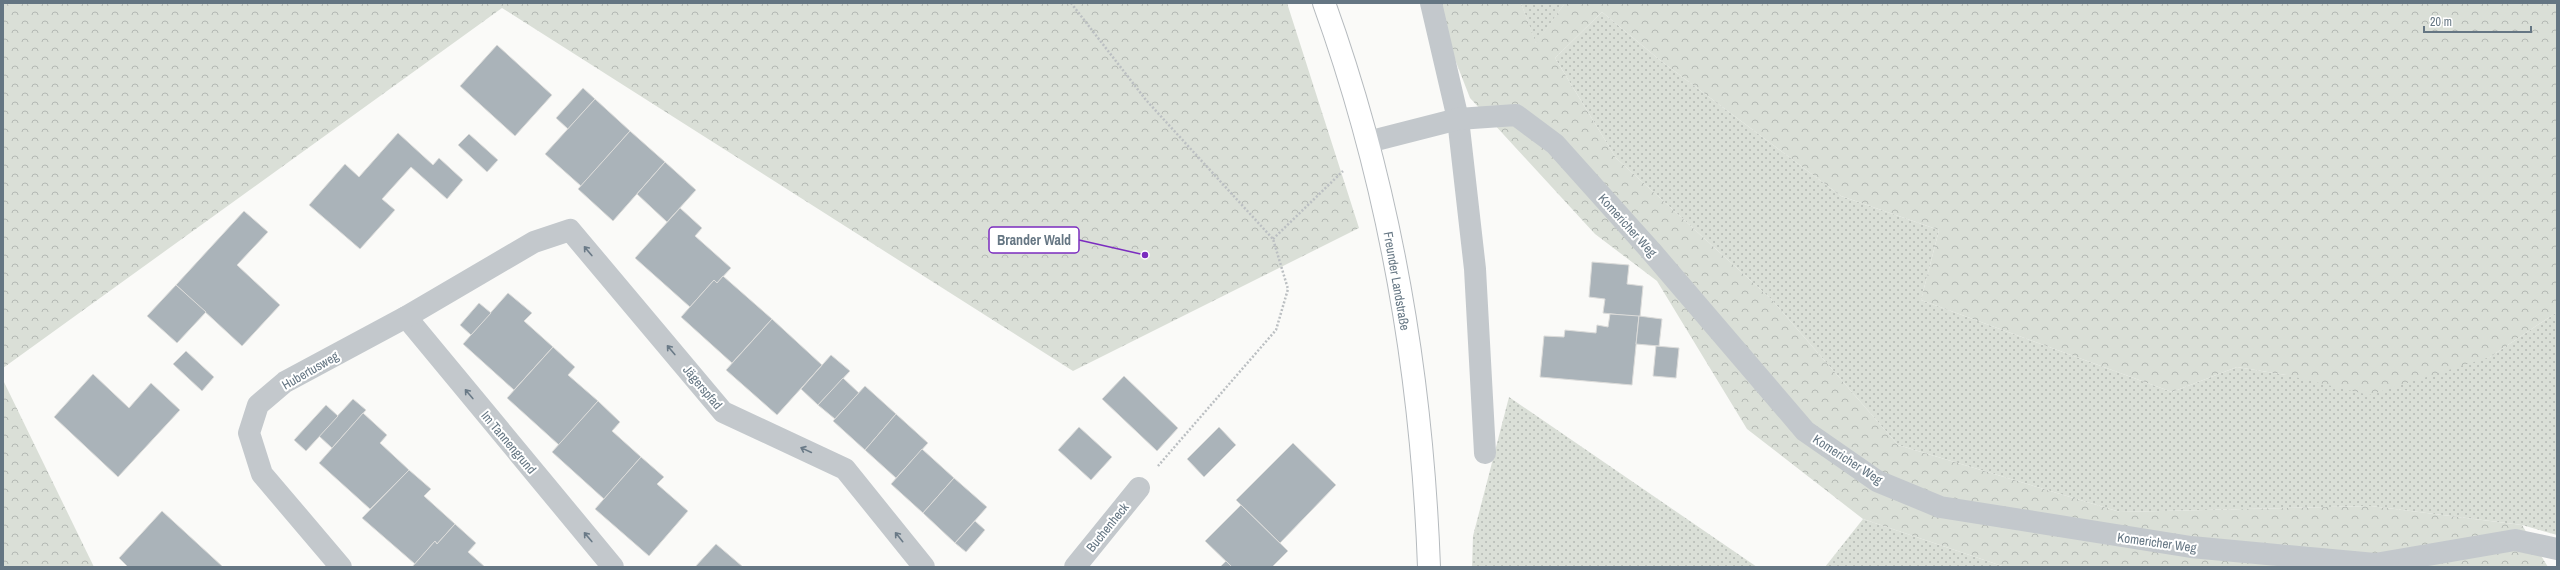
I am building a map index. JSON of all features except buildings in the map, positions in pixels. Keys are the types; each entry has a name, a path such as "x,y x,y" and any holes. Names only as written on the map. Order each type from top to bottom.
{"main road":[{"name":"Freunder Landstraße","path":"1324,3 1368,142 1390,235 1406,333 1418,429 1429,567"}],"street":[{"path":"1431,3 1458,118 1475,269 1486,453"},
{"name":"Komericher Weg","path":"1368,142 1458,118 1516,115 1555,144 1651,251 1805,430 1877,481 1940,507 2191,547 2375,564 2515,540 2557,549"},
{"name":"Jägerspfad","path":"534,242 570,230 723,412 845,469 924,567"},
{"name":"Hubertusweg","path":"342,567 262,474 249,433 258,405 285,382 406,318 534,242"},
{"name":"Im Tannengrund","path":"406,318 613,567"},
{"name":"Buchenheck","path":"1075,567 1139,488"}],"path":[{"path":"1071,3 1146,100 1273,239 1288,288 1276,330 1139,488"},
{"path":"1273,239 1335,181 1368,142"}],"green space":[{"path":"3,3 1287,3 1359,228 1073,371 502,8 3,368"},
{"path":"1433,3 1521,3 1536,43 1565,3 2557,3 2557,312 2490,357 2369,395 2286,375 2237,367 2172,392 1921,300 1939,230 1841,196 1661,61 1602,12 1555,58 1616,158 1771,299 1898,445 2120,512 2371,506 2522,525 2548,567 2005,567 1863,519 1747,429 1657,281 1595,234 1470,98"},
{"path":"1521,3 1565,3 1536,44"},
{"path":"1602,12 1661,61 1841,196 1939,230 1921,300 2172,392 2237,367 2286,375 2490,357 2557,312 2557,535 2522,525 2371,506 2120,512 1898,445 1771,299 1616,158 1555,58"},
{"path":"3,380 94,567 3,567"},
{"path":"1509,397 1757,567 1472,567 1473,536"},
{"path":"1863,519 2005,567 1825,567"}],"place":[{"name":"Brander Wald","path":"1145,255"}]}
